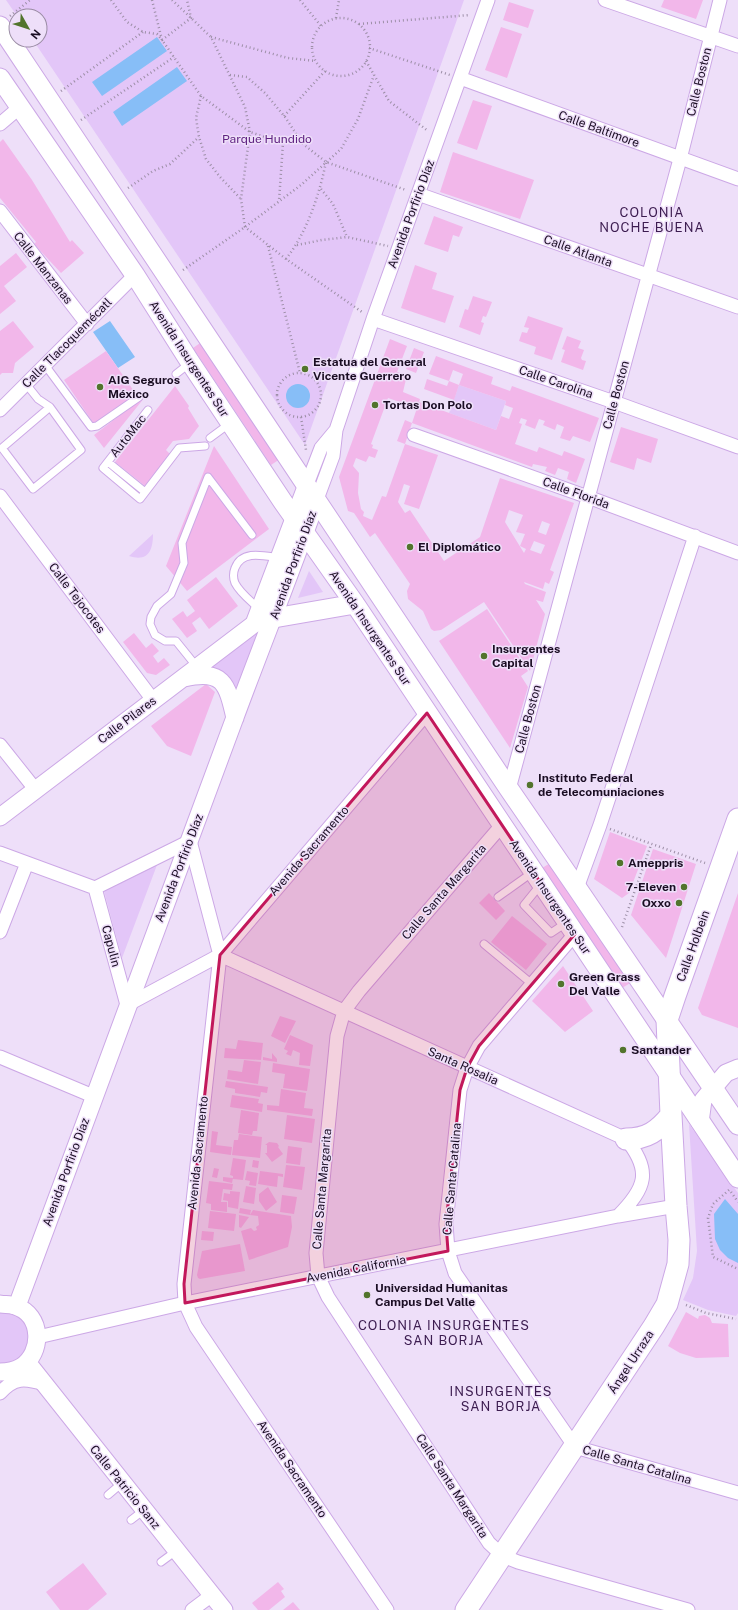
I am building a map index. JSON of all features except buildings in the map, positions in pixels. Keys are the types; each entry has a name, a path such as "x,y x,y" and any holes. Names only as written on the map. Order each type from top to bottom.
{"main road":[{"path":"5,21 311,495 738,1125"},
{"name":"Avenida Insurgentes Sur","path":"0,78 135,275 183,368 231,422 300,526 355,604 669,1077 738,1178"},
{"path":"263,618 355,604"},
{"name":"Calle Holbein","path":"669,1077 667,1020 738,819"},
{"name":"Ángel Urraza","path":"466,1610 575,1447 667,1304 678,1264 679,1240 670,1115 669,1077"},
{"path":"626,1139 645,1137 654,1133 662,1127 670,1115"}],"street":[{"name":"Avenida Porfirio Díaz","path":"263,618 311,495 321,448 336,430 373,319 488,0"},
{"path":"605,0 738,46"},
{"name":"Calle Boston","path":"509,789 680,159 720,0"},
{"name":"Calle Baltimore","path":"460,78 738,179"},
{"path":"0,124 20,107"},
{"name":"Calle Atlanta","path":"418,194 738,307"},
{"name":"Calle Manzanas","path":"0,212 87,324"},
{"name":"Calle Tlacoquemécatl","path":"0,410 135,275"},
{"name":"Calle Carolina","path":"373,319 614,402 738,447"},
{"name":"Calle Florida","path":"414,435 588,497 738,553"},
{"name":"Calle Tejocotes","path":"0,496 153,700"},
{"name":"Avenida Porfirio Díaz","path":"17,1306 93,1096 235,718 280,558 300,526"},
{"path":"578,888 695,536"},
{"name":"Calle Pilares","path":"0,817 35,789 263,618"},
{"path":"182,678 206,674 216,678 224,684 230,693 235,718"},
{"name":"Avenida Sacramento","path":"387,1610 196,1327 185,1303 184,1284 220,955 427,712"},
{"path":"0,745 35,789"},
{"name":"Calle Santa Margarita","path":"502,825 359,991 344,1011 337,1036 316,1253 318,1276 328,1297 489,1543 503,1556 518,1562 688,1610"},
{"path":"0,854 95,888 190,841 220,955 127,1005"},
{"path":"0,932 26,863"},
{"name":"Capulin","path":"95,888 127,1005"},
{"name":"Calle Santa Catalina","path":"571,929 532,984 479,1046 467,1068 460,1090 446,1224 448,1251 455,1273 575,1447 738,1493"},
{"name":"Santa Rosalia","path":"220,955 626,1139 640,1157 642,1181 637,1194 631,1203 618,1216"},
{"path":"0,1057 93,1096"},
{"path":"700,1122 703,1100 726,1073 738,1068"},
{"name":"Avenida California","path":"38,1337 185,1303 618,1216 676,1206"},
{"path":"0,1304 17,1306 27,1313 35,1324 38,1337 35,1351 27,1362 15,1370 0,1372"},
{"name":"Calle Patricio Sanz","path":"27,1362 122,1483 137,1515 176,1550 224,1610"},
{"path":"0,1394 6,1387 16,1381 28,1380 44,1384"},
{"path":"192,1610 212,1595"}],"lane":[{"path":"45,365 91,426 97,426 138,397"},
{"path":"26,384 38,400 50,407 81,450 33,489 2,448 50,407"},
{"name":"AutoMac","path":"148,410 103,468 140,499 179,448 205,446"},
{"path":"210,438 231,422"},
{"path":"197,668 176,641 164,641 159,638 152,630 150,624 153,611 171,594 184,563 182,543 208,476 252,535"},
{"path":"263,618 236,584 234,572 236,566 244,557 249,555 280,558"},
{"path":"498,897 537,878"},
{"path":"537,878 524,905 551,933 571,929"},
{"path":"484,944 532,984"},
{"path":"108,1495 122,1483"},
{"path":"161,1562 176,1550"}],"path":[{"path":"5,21 30,0"},
{"path":"111,0 127,22 143,32 157,34 201,96 250,132 283,143 278,202"},
{"path":"152,0 162,40"},
{"path":"172,0 212,37 245,107 250,132 241,199 245,227 286,260 373,319"},
{"path":"187,0 190,18"},
{"path":"300,0 321,26"},
{"path":"336,18 339,0"},
{"path":"359,24 482,14"},
{"path":"162,40 190,18"},
{"path":"336,18 352,20 359,24 365,31 368,39 369,48 366,61 360,68 348,74 334,75 325,71 316,61 312,53 314,36 321,26 336,18"},
{"path":"61,91 143,32"},
{"path":"212,37 280,57 316,61"},
{"path":"369,48 460,78"},
{"path":"81,120 174,57"},
{"path":"366,61 389,101 438,139"},
{"path":"284,116 325,71"},
{"path":"230,75 247,77 265,94 284,116 303,144 326,162 418,194"},
{"path":"183,270 245,227 301,185 341,149 358,119 374,75"},
{"path":"201,96 196,118 199,137 206,159 220,177 241,199"},
{"path":"128,188 153,171 170,164 199,137"},
{"path":"286,260 297,244 321,188 326,162"},
{"path":"321,188 333,204 348,237"},
{"path":"297,244 348,237 398,249"},
{"path":"268,245 300,373"},
{"path":"300,373 312,378 320,388 317,407 307,415 301,417 288,414 283,410 277,399 277,392 282,380 287,376 300,373"},
{"path":"301,417 306,450"},
{"path":"600,825 651,845 721,868"},
{"path":"615,944 651,845"},
{"path":"738,1202 729,1189 713,1204 708,1218 713,1257 738,1269"},
{"path":"686,1305 706,1313 736,1319"}],"highlighted area":[{"path":"427,713 575,934 479,1046 467,1068 460,1090 446,1224 448,1251 185,1303 184,1284 220,955"}],"green space":[{"name":"Parque Hundido","path":"6,0 464,0 305,445 38,48 48,48 48,8 12,8"},
{"path":"459,385 506,401 496,430 449,413"},
{"path":"153,534 152,545 148,554 141,557 129,556"},
{"path":"309,571 323,592 298,598"},
{"path":"260,629 237,689 231,681 224,676 208,669"},
{"path":"157,865 122,958 104,891"},
{"path":"689,1124 738,1193 738,1313 736,1316 708,1310 683,1300 693,1278 697,1251"},
{"path":"0,1308 16,1311 28,1326 29,1345 18,1361 0,1366"}],"water":[{"path":"157,37 167,51 102,96 92,82"},
{"path":"177,67 187,81 122,126 113,112"},
{"path":"110,321 135,357 118,368 93,332"},
{"path":"298,384 307,387 310,396 307,405 298,408 289,405 286,396 289,387"},
{"path":"725,1199 738,1214 738,1263 728,1258 720,1250 715,1239 714,1214"}],"place":[{"name":"Estatua del General Vicente Guerrero","path":"305,369"},
{"name":"AIG Seguros México","path":"100,387"},
{"name":"Tortas Don Polo","path":"375,405"},
{"name":"El Diplomático","path":"410,547"},
{"name":"Insurgentes Capital","path":"484,656"},
{"name":"Instituto Federal de Telecomuniaciones","path":"530,785"},
{"name":"Ameppris","path":"620,863"},
{"name":"7-Eleven","path":"684,887"},
{"name":"Oxxo","path":"679,903"},
{"name":"Green Grass Del Valle","path":"561,984"},
{"name":"Santander","path":"623,1050"},
{"name":"Universidad Humanitas Campus Del Valle","path":"367,1295"}],"district":[{"name":"COLONIA NOCHE BUENA","path":"652,220"},
{"name":"COLONIA INSURGENTES SAN BORJA","path":"444,1332"},
{"name":"INSURGENTES SAN BORJA","path":"501,1398"}]}
